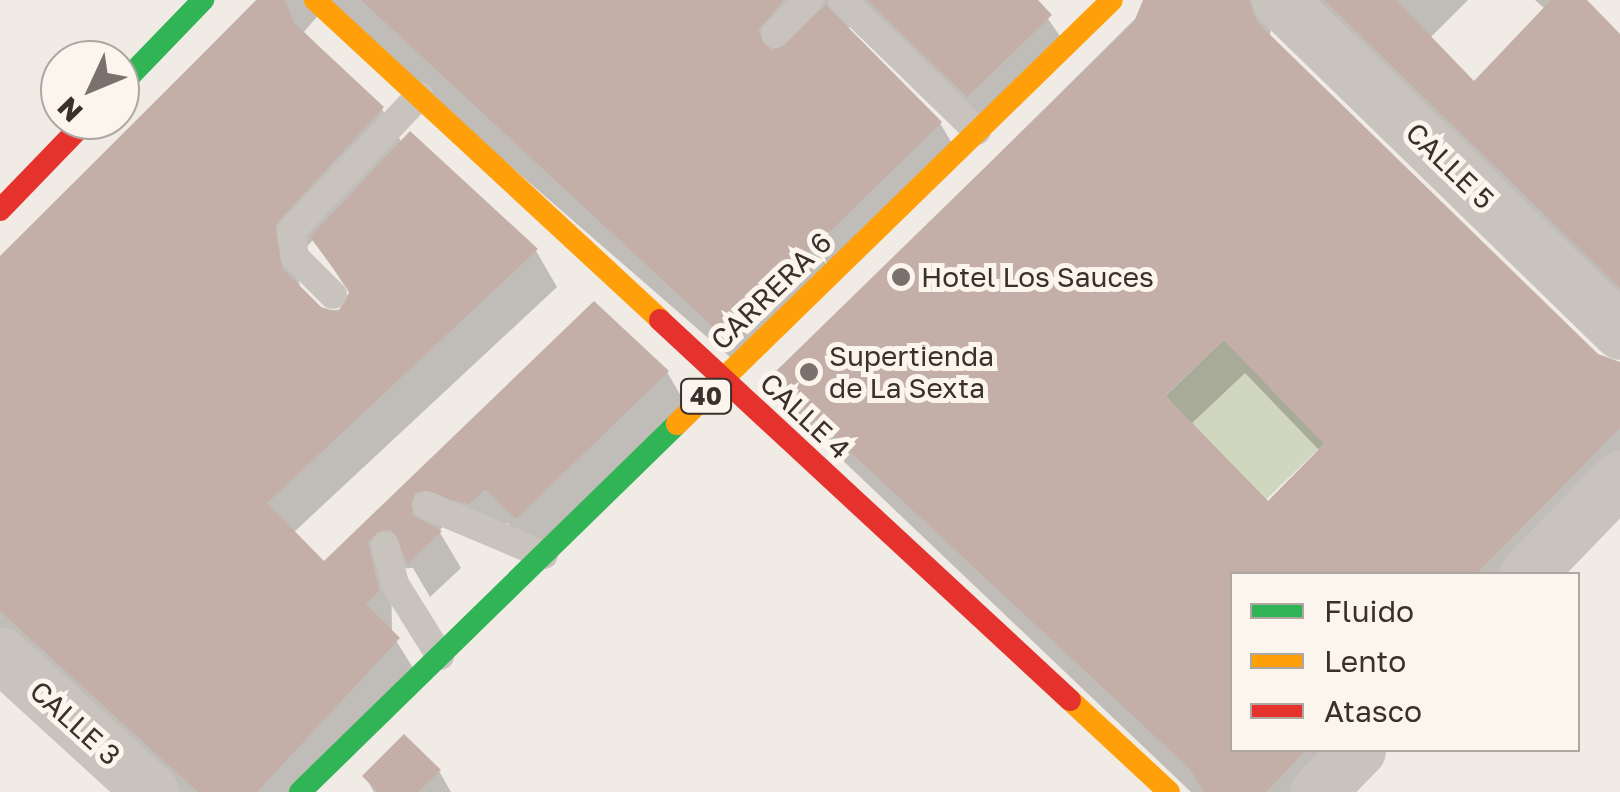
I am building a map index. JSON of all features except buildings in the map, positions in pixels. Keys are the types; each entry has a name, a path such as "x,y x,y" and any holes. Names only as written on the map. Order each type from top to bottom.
{"main road":[{"path":"140,65 203,0"},
{"name":"CALLE 4","path":"315,0 1169,792"},
{"name":"CARRERA 6","path":"300,792 1112,0"},
{"path":"0,210 68,140"}],"street":[{"name":"CALLE 5","path":"1279,0 1620,332"},
{"path":"1529,572 1620,478"},
{"name":"CALLE 3","path":"0,654 151,792"},
{"path":"1317,792 1356,752"}],"lane":[{"path":"775,34 809,0"},
{"path":"842,0 977,132"},
{"path":"333,295 295,257 291,232 420,96"},
{"path":"426,505 544,555"},
{"path":"385,545 395,584 440,656"}],"green space":[{"path":"1224,340 1324,444 1266,500 1166,396"}],"traffic: fast":[{"path":"140,65 203,0"},
{"path":"300,792 677,424"}],"traffic: slow":[{"path":"315,0 660,320"},
{"path":"677,424 1112,0"},
{"path":"1070,700 1169,792"}],"traffic: jam":[{"path":"0,210 68,140"},
{"path":"660,320 1070,700"}],"place":[{"name":"Hotel Los Sauces","path":"901,277"},
{"name":"Supertienda de La Sexta","path":"809,372"}]}
